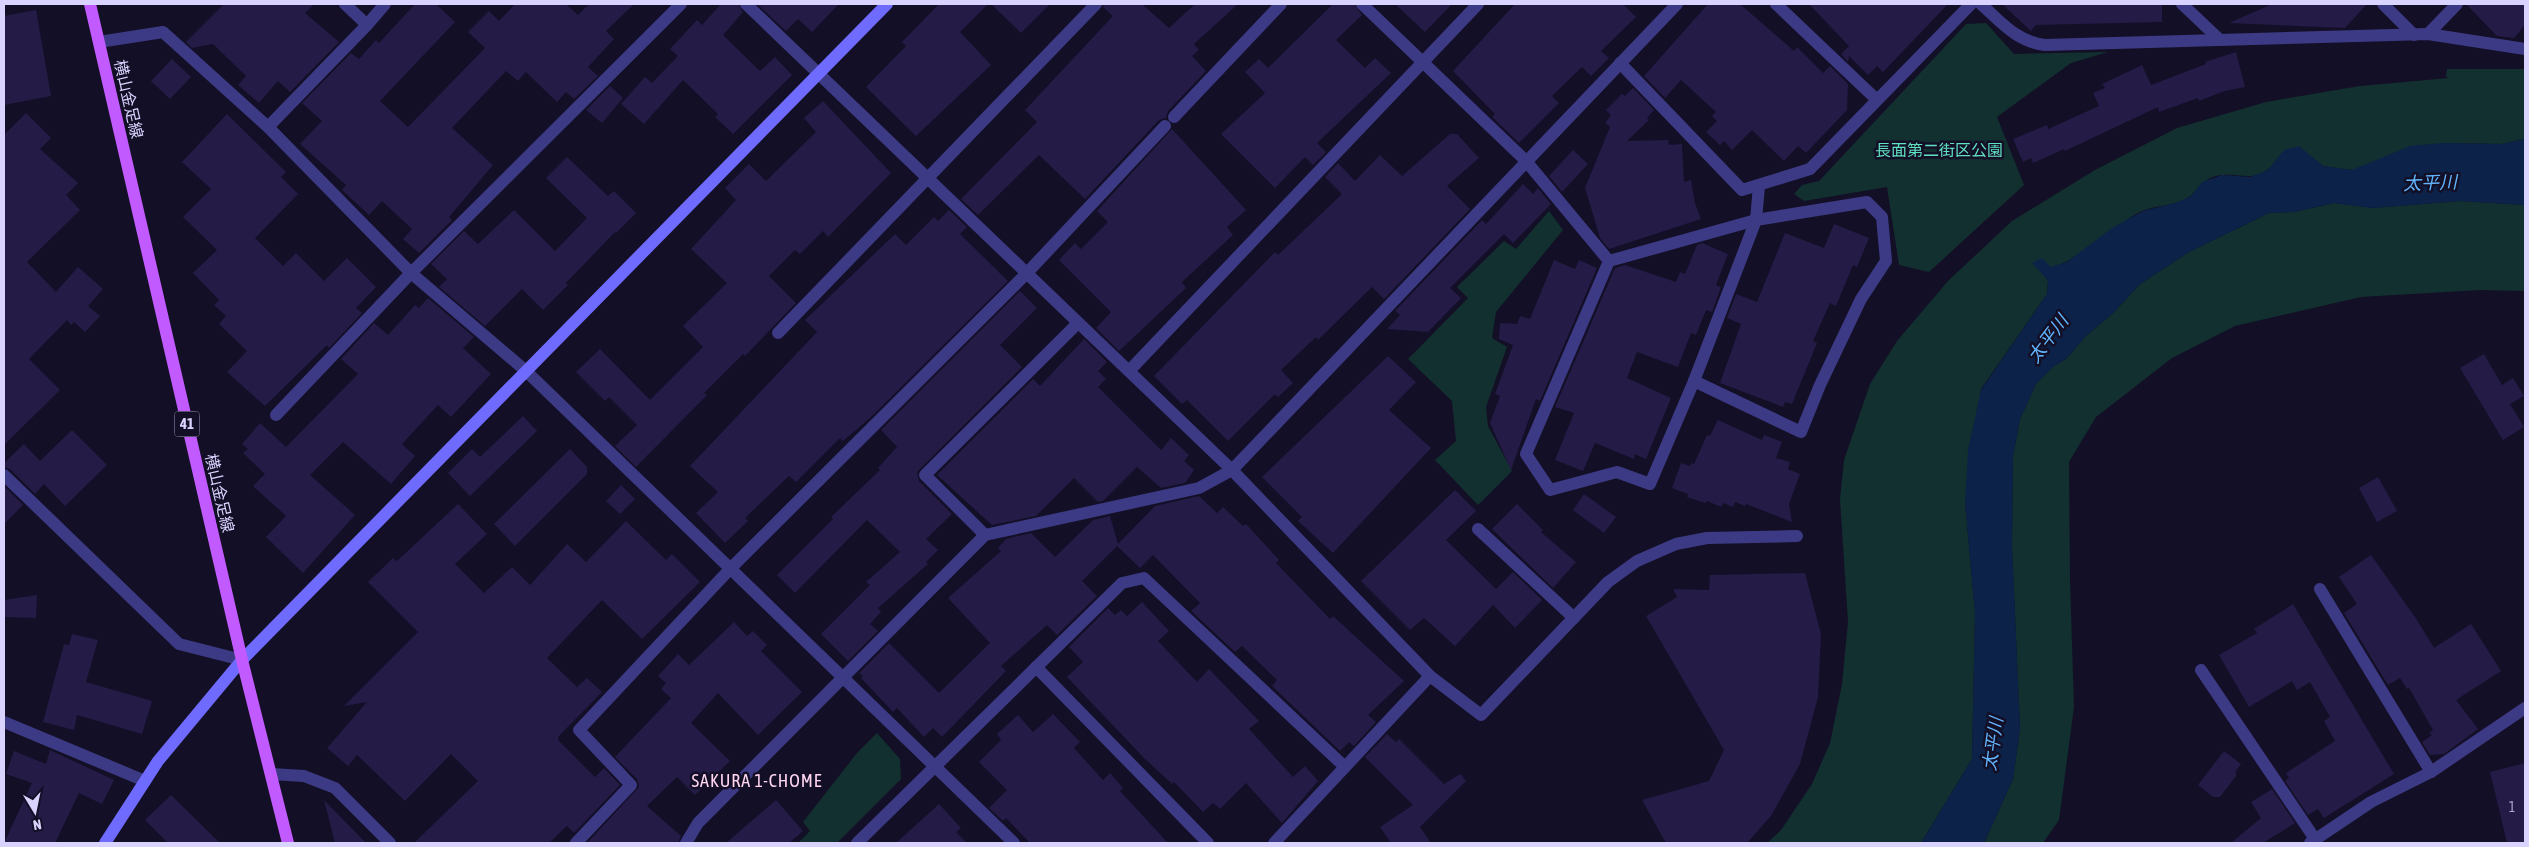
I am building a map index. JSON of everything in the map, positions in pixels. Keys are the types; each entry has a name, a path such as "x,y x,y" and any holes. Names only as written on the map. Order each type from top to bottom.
{"main road":[{"name":"横山金足線","path":"90,4 242,660 288,843"}],"street":[{"path":"345,4 367,25"},
{"path":"268,127 385,4"},
{"path":"276,415 411,273 681,4"},
{"path":"746,4 1232,470 1430,676 1481,715 1608,582 1638,561 1676,544 1707,538 1797,536"},
{"path":"105,843 158,761 242,660 887,4"},
{"path":"778,333 1096,4"},
{"path":"576,843 631,785 579,730 730,569 1026,274 1281,4"},
{"path":"1362,4 1526,161 1609,262"},
{"path":"1129,371 1478,4"},
{"path":"686,843 698,823 985,535 1199,488 1232,470 1678,4"},
{"path":"1776,4 1876,99"},
{"path":"1620,63 1742,190 1810,169 1876,99 1971,4"},
{"path":"1981,4 2017,37 2032,44 2428,34 2525,49"},
{"path":"2182,4 2220,40"},
{"path":"2384,4 2414,35"},
{"path":"2428,34 2457,4"},
{"path":"99,42 164,32 268,127 411,273 526,370 1014,843"},
{"path":"1609,262 1526,454 1550,490 1616,472 1650,484 1694,381 1756,220 1759,186"},
{"path":"1609,262 1756,220 1867,202 1882,217 1886,261 1861,299 1820,385 1801,432 1694,381"},
{"path":"985,535 925,474 1078,323"},
{"path":"4,475 179,644 242,660"},
{"path":"1478,529 1574,618"},
{"path":"857,843 1122,583 1144,578 1345,767"},
{"path":"2320,589 2431,772"},
{"path":"1036,667 1208,843"},
{"path":"2201,670 2312,841 2371,802 2431,772 2525,708"},
{"path":"1274,843 1430,676"},
{"path":"4,722 145,781"},
{"path":"270,774 304,776 335,788 390,843"}],"green space":[{"name":"長面第二街区公園","path":"1986,23 2014,54 2108,52 2071,63 1997,117 2024,185 1929,272 1899,265 1887,187 1804,201 1794,194 1802,185 1819,181 1966,24"},
{"path":"2447,69 2525,69 2525,139 2501,144 2442,143 2352,170 2323,166 2299,147 2291,149 2281,154 2272,166 2262,173 2251,176 2216,176 2207,180 2184,200 2142,211 2060,265 2049,267 2033,263 2048,280 2047,294 1981,389 1965,502 1975,613 1972,759 1921,843 1767,843 1781,830 1812,784 1830,743 1842,684 1848,622 1840,499 1844,460 1870,384 1897,341 1948,281 2012,221 2095,170 2177,128 2266,102 2360,86 2449,78 2446,77"},
{"path":"2460,201 2525,205 2525,291 2480,290 2361,297 2235,326 2172,358 2096,417 2069,462 2074,707 2059,820 2043,843 1984,843 2013,779 2020,729 2012,547 2013,456 2020,419 2036,384 2053,367 2067,358 2086,336 2114,312 2140,284 2189,252 2269,213 2294,212 2334,203 2373,208"},
{"path":"1549,211 1563,230 1496,312 1492,338 1507,347 1486,407 1488,426 1512,471 1478,505 1435,460 1456,441 1452,401 1408,359 1468,298 1457,287 1504,241 1516,249"},
{"path":"877,733 900,759 901,779 837,843 798,843 810,831 803,822 857,753"}],"water":[{"name":"太平川","path":"2525,139 2525,205 2460,201 2373,208 2334,203 2294,212 2269,213 2189,252 2140,284 2114,312 2086,336 2067,358 2053,367 2036,384 2020,419 2013,456 2012,546 2020,729 2013,779 1984,843 1921,843 1972,759 1975,613 1965,502 1968,450 1981,390 2047,294 2048,280 2032,263 2042,258 2051,267 2067,262 2112,228 2143,211 2190,197 2202,182 2222,175 2250,177 2268,170 2284,150 2299,146 2323,166 2352,170 2410,146 2442,143 2501,144"}],"building":[{"path":"224,4 314,4 305,13 339,42 290,92 278,81 259,103 238,85 246,76 213,44 192,48 186,42"},
{"path":"415,4 436,4 455,22 380,101 408,127 485,48 468,32 489,11 499,21 515,4 566,4 578,15 589,4 634,4 606,31 614,39 588,67 598,76 574,99 566,92 557,102 526,72 518,81 506,71 452,128 493,165 449,217 452,220 419,253 403,239 412,229 382,201 369,215 342,190 346,185 300,144 322,121 302,103 351,53 359,59 376,40 379,43"},
{"path":"721,4 738,4 743,12 723,35 760,71 775,57 792,75 733,134 715,117 718,114 683,80 644,124 621,104 645,77 652,83 678,56 670,49 697,20 702,25"},
{"path":"757,4 839,4 812,32 798,19 786,31"},
{"path":"939,4 988,4 960,32 991,65 916,136 866,87 906,46 902,42"},
{"path":"991,4 1050,4 1021,33"},
{"path":"1104,4 1142,4 1169,28 1195,4 1238,4 1194,44 1199,50 1192,56 1206,71 1168,111 1166,118 1159,120 1085,199 1039,155 978,215 961,199 1037,122 1025,110 1113,16 1103,7"},
{"path":"1333,4 1354,4 1362,15 1336,40 1365,68 1375,58 1391,73 1317,143 1326,152 1313,165 1305,157 1275,188 1221,134 1265,93 1245,72 1259,59 1268,68"},
{"path":"1395,4 1452,4 1425,32"},
{"path":"1515,4 1623,4 1636,17 1601,51 1609,58 1591,76 1582,67 1552,96 1559,103 1519,143 1492,117 1495,114 1453,71"},
{"path":"1708,4 1740,4 1794,51 1797,47 1823,73 1830,66 1848,84 1847,110 1806,153 1798,146 1784,161 1752,130 1732,150 1724,141 1720,145 1706,132 1717,121 1712,116 1716,112 1681,80 1665,98 1644,76"},
{"path":"1809,4 1948,4 1883,72 1877,66 1868,75 1849,56 1848,62 1841,54 1849,46"},
{"path":"2002,4 2162,4 2162,22 2036,25 2031,31"},
{"path":"2272,4 2367,4 2345,28 2229,23"},
{"path":"2466,4 2525,4 2525,25 2514,38 2497,36"},
{"path":"36,10 51,96 4,105 4,16"},
{"path":"2236,52 2245,87 2225,91 2199,101 2198,98 2159,112 2158,107 2065,151 2064,149 2033,163 2031,158 2023,162 2013,139 2047,125 2048,129 2099,106 2093,93 2105,88 2102,84 2142,65 2151,85 2206,64 2205,62"},
{"path":"172,59 191,77 170,99 151,81"},
{"path":"610,86 623,98 602,123 586,110"},
{"path":"1633,88 1654,110 1647,118 1649,120 1627,141 1668,140 1669,145 1682,144 1684,182 1691,180 1695,203 1701,219 1609,249 1600,238 1585,188 1610,127 1605,123 1611,115 1606,110 1622,94 1625,96"},
{"path":"823,101 891,173 828,237 823,231 800,254 795,250 769,276 796,303 745,356 743,354 704,393 707,395 636,467 615,446 637,425 609,397 605,401 576,372 600,349 650,400 703,347 683,326 727,283 691,249 736,200 725,188 749,164 766,181 816,132 804,118"},
{"path":"26,113 51,138 40,149 78,183 66,195 80,210 27,262 56,292 78,267 103,289 88,306 100,316 85,332 74,322 71,325 67,320 29,359 60,390 4,445 4,135"},
{"path":"227,114 286,172 281,177 298,194 255,238 283,266 296,253 324,281 347,258 376,287 356,308 362,313 329,348 327,345 265,406 227,372 247,351 219,324 226,316 214,305 219,300 193,273 217,250 183,217 211,189 182,162"},
{"path":"1172,129 1246,210 1227,227 1233,235 1182,282 1186,288 1119,351 1096,328 1111,312 1059,260 1075,243 1081,249 1108,222 1097,211"},
{"path":"1450,134 1457,134 1479,158 1447,186 1470,209 1384,299 1372,287 1318,340 1316,337 1281,370 1293,383 1278,397 1275,394 1228,441 1187,400 1182,404 1154,376 1275,252 1278,255 1342,194 1325,177 1338,163 1355,181 1380,155 1402,176"},
{"path":"1573,150 1588,164 1562,192 1549,176"},
{"path":"567,157 608,196 614,191 636,213 566,283 568,285 543,310 522,289 485,326 439,287 447,279 431,264 464,231 478,244 514,210 555,251 587,218 546,178"},
{"path":"1523,184 1533,194 1538,188 1551,204 1513,243 1504,234 1450,288 1461,298 1428,332 1387,329 1400,315 1395,311 1482,220 1486,224"},
{"path":"949,210 967,227 960,234 1008,281 870,418 843,441 840,438 796,482 789,476 745,518 748,521 725,543 696,513 718,492 690,466 817,332 805,320 895,234 906,245 934,217 938,221"},
{"path":"1834,224 1869,238 1857,267 1853,265 1836,306 1830,303 1813,341 1817,343 1792,404 1785,402 1783,407 1720,383 1741,324 1727,318 1736,294 1757,302 1785,233 1824,248"},
{"path":"1702,243 1728,254 1716,285 1721,287 1712,312 1706,310 1696,335 1691,333 1678,367 1637,352 1627,378 1671,398 1646,459 1635,454 1634,459 1595,443 1583,471 1555,460 1574,413 1555,407 1615,268 1625,265 1676,282 1680,272 1685,274 1697,245"},
{"path":"1554,260 1575,269 1579,260 1597,268 1540,401 1536,399 1511,470 1490,423 1500,396 1495,394 1513,345 1499,339 1500,323 1517,324 1520,316 1530,319"},
{"path":"1020,291 1037,308 1000,345 1022,367 917,472 919,481 952,514 926,539 938,550 926,562 928,564 878,608 881,612 870,624 878,631 848,661 821,634 870,585 866,582 900,552 867,520 795,593 777,575 833,519 831,517 880,470 878,468 897,447 881,430"},
{"path":"428,298 474,337 463,348 491,374 451,417 438,405 402,444 415,456 391,484 343,442 310,475 355,515 303,573 266,537 286,516 253,486 265,474 243,453 248,449 242,444 260,423 286,447 358,374 341,359 374,323 388,335 415,305 419,308"},
{"path":"1084,339 1107,362 1098,371 1106,379 1098,387 1161,450 1171,438 1189,455 1184,461 1194,470 1185,483 1161,488 1137,467 1103,501 1098,502 1074,478 1036,516 992,525 937,475 1033,379 1040,386"},
{"path":"2484,354 2502,385 2513,378 2524,396 2510,404 2524,427 2503,440 2460,368"},
{"path":"1388,356 1416,382 1389,410 1431,448 1333,553 1298,521 1302,517 1262,477"},
{"path":"523,416 537,431 470,496 448,473 472,449 480,457"},
{"path":"1718,420 1762,440 1764,435 1782,442 1776,458 1790,462 1788,469 1800,474 1789,504 1792,522 1746,504 1745,506 1735,502 1733,507 1723,503 1721,507 1707,501 1705,503 1687,497 1688,494 1672,488 1681,463 1690,466 1691,463 1694,464 1707,435 1710,436"},
{"path":"72,430 107,465 65,506 44,484 35,494 10,469 4,467 4,463 24,444 40,461"},
{"path":"570,449 587,467 587,474 515,546 494,524"},
{"path":"2378,477 2397,511 2377,522 2359,488"},
{"path":"621,485 635,499 620,514 606,501"},
{"path":"4,486 23,505 4,524"},
{"path":"1455,490 1476,511 1446,540 1496,589 1513,572 1542,600 1515,628 1493,605 1455,646 1424,618 1410,630 1361,581"},
{"path":"1584,494 1616,517 1604,533 1573,510"},
{"path":"1199,496 1217,513 1223,507 1243,526 1246,524 1279,560 1276,563 1330,619 1333,616 1404,681 1368,715 1376,722 1354,746 1349,742 1340,751 1272,686 1277,680 1242,646 1235,652 1191,611 1200,603 1153,555 1140,568 1117,546 1082,581 1097,596 1057,635 1047,625 1001,666 1006,671 942,737 933,728 924,737 897,708 893,712 861,678 863,676 859,673 889,643 939,693 990,643 948,598 1001,551 998,548 1006,539 1031,533 1055,557 1093,520 1110,516 1118,544 1155,506"},
{"path":"458,504 487,534 455,564 484,593 512,567 530,585 567,544 586,562 626,521 666,560 672,554 700,582 642,639 602,600 547,658 577,687 587,678 602,692 558,737 559,741 595,777 604,768 620,785 574,833 567,826 549,843 414,843 478,781 451,754 405,801 357,755 348,766 327,748 367,702 344,706 418,632 368,582 393,558 397,561"},
{"path":"1517,504 1543,530 1541,532 1576,562 1553,588 1492,529"},
{"path":"2371,555 2417,620 2434,648 2471,624 2501,671 2456,700 2478,729 2444,754 2430,755 2422,742 2432,735 2429,733 2433,730 2409,688 2407,689 2400,678 2388,685 2344,613 2357,604 2339,577"},
{"path":"1805,573 1821,634 1818,697 1800,764 1771,816 1747,843 1666,843 1642,800 1709,781 1724,750 1646,616 1677,597 1673,589 1709,590 1710,575"},
{"path":"37,595 36,618 4,617 4,600"},
{"path":"1142,602 1169,631 1158,641 1197,682 1209,669 1259,721 1249,729 1293,777 1305,766 1318,781 1282,823 1246,783 1220,809 1213,803 1203,812 1174,782 1172,784 1144,758 1067,677 1083,662 1069,647 1108,608 1115,615 1121,610 1127,616"},
{"path":"2293,604 2394,774 2324,818 2318,809 2308,815 2285,781 2289,778 2286,773 2335,741 2324,721 2330,717 2310,682 2297,690 2292,681 2249,707 2219,655 2257,633 2254,629"},
{"path":"734,622 747,636 753,631 767,645 761,651 802,692 758,735 718,693 691,723 730,761 695,795 677,777 647,806 681,836 678,843 587,843 639,787 637,779 615,757 671,698 661,689 666,683 658,676 678,654 689,665"},
{"path":"72,634 98,640 86,682 152,701 142,734 77,715 74,730 43,722 64,644 69,645"},
{"path":"1053,714 1080,742 1074,748 1103,780 1110,773 1123,788 1120,791 1168,843 1030,843 1006,818 1003,821 989,808 1007,790 979,762 1001,740 997,734 1018,715 1033,732"},
{"path":"1387,734 1396,742 1399,739 1444,784 1460,774 1466,781 1420,827 1431,843 1391,843 1380,827 1413,805 1365,757"},
{"path":"50,750 114,780 102,804 79,793 55,843 4,843 32,783 6,774 14,751 46,764"},
{"path":"2224,751 2241,764 2236,771 2236,776 2220,797 2213,797 2198,785"},
{"path":"2525,763 2525,843 2507,843 2490,772"},
{"path":"2272,789 2295,823 2263,843 2231,843 2261,818 2251,802"},
{"path":"171,795 220,843 168,843 145,820"},
{"path":"324,800 366,843 335,843"},
{"path":"776,800 803,831 789,843 726,843"},
{"path":"939,804 961,828 956,832 967,843 896,843"}],"district":[{"name":"SAKURA 1-CHOME","path":"757,781"}]}
